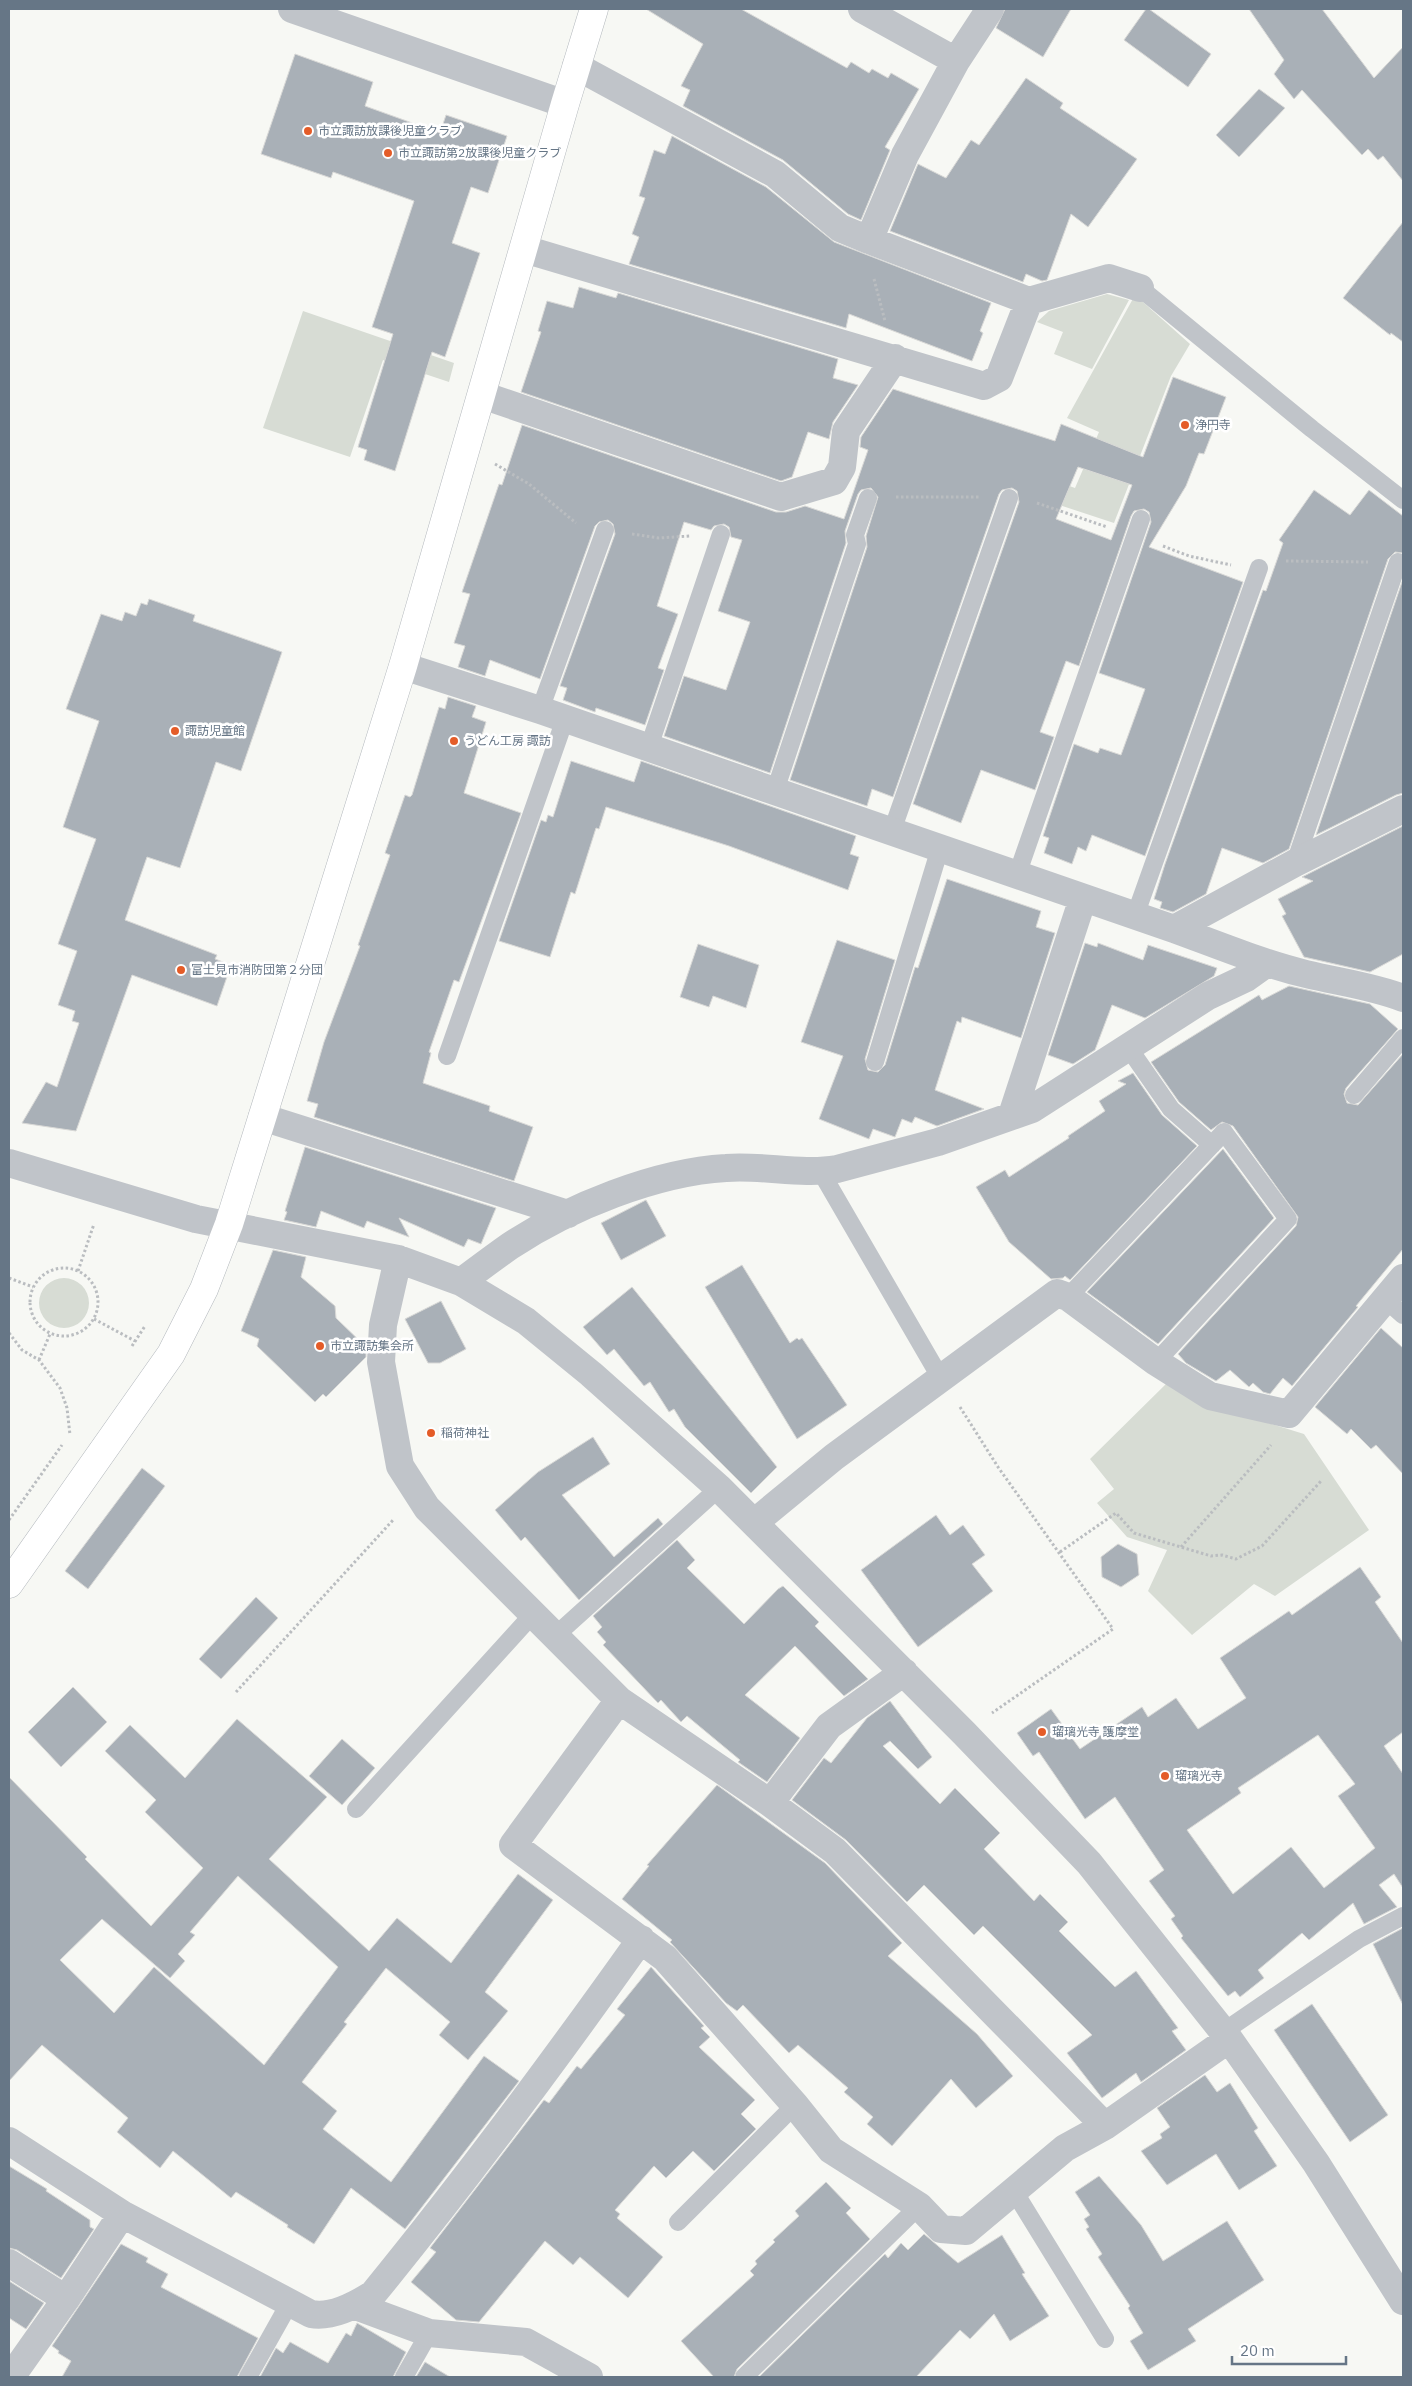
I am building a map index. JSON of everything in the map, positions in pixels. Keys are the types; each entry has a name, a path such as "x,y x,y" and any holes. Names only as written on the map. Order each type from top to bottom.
{"street":[{"path":"292,9 565,104"},
{"path":"9,1584 171,1354 204,1289 229,1224 403,666 594,9"},
{"path":"866,239 905,155 956,61 990,9"},
{"path":"873,11 956,61"},
{"path":"576,66 775,174 840,228 866,239 1029,301 1109,278 1140,288"},
{"path":"524,249 984,386 999,378 1029,301"},
{"path":"482,395 781,497 834,481 842,467 846,430 895,358"},
{"path":"403,666 566,718 1267,963 1399,993"},
{"path":"1174,929 1295,863 1403,809"},
{"path":"1012,1114 1083,898"},
{"path":"461,1282 511,1246 568,1214 645,1183 687,1172 726,1168 767,1167 821,1172 938,1142 1012,1114 1032,1109 1208,996 1246,978 1267,963"},
{"path":"262,1117 568,1214"},
{"path":"9,1163 196,1219 229,1224 398,1259 461,1282 526,1321 591,1374 755,1522 964,1733 1089,1863 1226,2036 1316,2163 1403,2301"},
{"path":"398,1259 383,1325 381,1362 400,1466 427,1508 619,1700 770,1803 835,1851 1106,2126"},
{"path":"755,1522 834,1457 1057,1293 1068,1297 1156,1362 1210,1396 1289,1414 1394,1307 1403,1278"},
{"path":"770,1803 829,1726 904,1672"},
{"path":"619,1700 513,1845 665,1958 795,2105 831,2150 918,2206 940,2229 966,2231 1065,2148 1106,2126 1226,2036"},
{"path":"9,2141 122,2214 289,2304 319,2316 356,2306 373,2294 454,2194 551,2066 641,1940"},
{"path":"17,2375 122,2214"},
{"path":"9,2263 66,2299"},
{"path":"356,2306 429,2333 526,2342 588,2377"}],"lane":[{"path":"1140,288 1312,429 1403,500"},
{"path":"775,791 857,544 856,535 868,498"},
{"path":"892,831 1009,498"},
{"path":"1017,875 1141,519"},
{"path":"540,710 605,530"},
{"path":"649,748 721,534"},
{"path":"1295,863 1398,562"},
{"path":"1135,916 1259,568"},
{"path":"447,1056 566,718"},
{"path":"875,1062 940,848"},
{"path":"1354,1095 1403,1038"},
{"path":"1128,1047 1171,1109 1212,1145"},
{"path":"1068,1297 1224,1132 1288,1219 1156,1362"},
{"path":"821,1172 940,1378"},
{"path":"555,1636 719,1488"},
{"path":"356,1809 533,1614"},
{"path":"1226,2036 1359,1939 1403,1916"},
{"path":"678,2222 795,2105"},
{"path":"1014,2191 1105,2339"},
{"path":"744,2377 918,2206"},
{"path":"248,2377 289,2304"},
{"path":"404,2377 429,2333"}],"path":[{"path":"866,239 895,358"},
{"path":"467,447 529,484 575,523 605,530 659,538 721,534"},
{"path":"868,498 942,496 1028,499 1189,556 1243,567 1259,568 1284,561 1398,562"},
{"path":"78,1271 95,1221"},
{"path":"68,1268 78,1271 86,1276 96,1291 98,1310 88,1327 70,1337 50,1334 41,1328 32,1314 30,1298 33,1287 38,1278 53,1270 68,1268"},
{"path":"9,1278 33,1287"},
{"path":"130,1349 150,1318"},
{"path":"94,1319 135,1341"},
{"path":"9,1332 22,1350 40,1360 60,1388 67,1408 70,1434"},
{"path":"40,1360 50,1334"},
{"path":"940,1378 998,1467 1060,1552 1112,1630 964,1733"},
{"path":"9,1520 76,1427"},
{"path":"1181,1546 1271,1445"},
{"path":"1060,1552 1116,1513 1134,1533 1211,1556 1222,1555 1236,1559 1262,1546 1321,1481"},
{"path":"236,1692 418,1493"}],"shaded area":[{"path":"1107,294 1129,300 1092,369 1054,354 1063,332 1037,322 1049,311"},
{"path":"1135,295 1190,344 1171,376 1114,523 1029,495 1039,475 1075,488 1099,432 1067,418"},
{"path":"303,311 454,363 449,382 383,360 350,457 263,428"},
{"path":"64,1278 82,1285 89,1303 82,1321 64,1328 46,1321 39,1303 46,1285"},
{"path":"1168,1382 1209,1405 1304,1434 1369,1530 1275,1596 1254,1584 1192,1635 1148,1591 1167,1550 1127,1537 1097,1503 1114,1489 1090,1459"}],"building":[{"path":"646,9 741,9 847,68 851,62 869,73 872,69 888,78 891,73 919,89 885,147 890,150 861,220 848,214 783,160 683,106 690,90 681,86 703,44"},
{"path":"1005,9 1071,9 1043,57 996,28"},
{"path":"1146,9 1149,9 1211,54 1188,87 1124,40"},
{"path":"1249,9 1322,9 1374,78 1403,47 1403,181 1383,156 1378,160 1368,149 1362,155 1302,90 1294,99 1274,74 1284,60"},
{"path":"295,54 373,82 365,106 440,133 446,115 507,136 488,193 471,187 452,243 480,253 445,357 432,352 395,471 364,460 367,450 358,447 393,334 372,327 414,201 333,172 331,178 261,154"},
{"path":"1026,78 1063,103 1060,108 1137,159 1088,227 1071,214 1047,280 1042,281 1026,274 1023,282 890,231 918,164 946,178 971,140 979,145"},
{"path":"1259,89 1285,108 1239,157 1216,135"},
{"path":"672,136 766,187 834,242 991,303 980,331 983,333 972,361 849,314 846,328 629,264 639,237 632,234 645,198 639,196 654,150 665,154"},
{"path":"1403,222 1403,342 1391,333 1390,335 1343,298"},
{"path":"579,287 616,298 618,293 838,359 833,378 858,385 833,422 829,439 808,432 792,477 781,481 521,392 541,332 538,331 547,301 573,308"},
{"path":"1173,377 1226,397 1204,454 1199,453 1186,486 1149,547 1243,582 1145,856 1092,835 1086,851 1078,847 1072,864 1044,853 1049,838 1043,836 1074,744 1098,753 1100,748 1121,755 1145,689 1099,673 1151,522 1149,512 1144,509 1134,511 1131,516 1079,666 1066,661 1040,732 1054,737 1035,790 981,770 961,823 913,804 1019,502 1017,491 1012,488 1002,490 999,494 893,797 872,789 867,806 790,780 867,547 866,536 878,497 871,488 861,490 858,494 845,531 846,543 770,773 664,736 684,676 726,690 750,622 718,611 742,540 731,537 729,527 724,524 714,526 711,530 684,522 657,606 678,614 658,668 664,670 645,725 596,708 595,712 563,700 567,688 560,686 615,534 613,524 608,520 599,522 595,526 540,679 490,660 485,676 458,667 465,646 454,643 470,594 462,592 499,484 502,485 522,425 776,512 786,512 805,506 844,519 868,450 860,447 861,437 893,389 1055,441 1061,424 1143,457","holes":["1078,467 1132,485 1111,540 1056,519"]},
{"path":"1314,490 1350,515 1369,490 1403,516 1403,553 1395,552 1388,559 1289,849 1263,863 1222,848 1206,894 1173,912 1160,908 1162,902 1154,899 1165,864 1263,590 1266,591 1283,543 1279,540"},
{"path":"1403,579 1403,793 1316,835"},
{"name":"諏訪児童館","path":"149,599 195,615 193,621 282,652 241,771 216,762 180,868 147,857 125,920 217,955 215,959 231,965 217,1006 132,975 76,1131 22,1123 46,1082 57,1087 79,1023 72,1021 75,1011 58,1005 77,951 58,944 96,839 63,827 99,721 66,709 101,614 122,621 125,612 136,616 141,603 147,605"},
{"path":"448,697 476,706 472,717 486,722 464,793 521,813 459,982 454,980 429,1052 431,1053 423,1083 490,1106 489,1111 533,1127 514,1181 314,1117 318,1104 307,1101 324,1042 360,946 358,945 390,855 385,853 405,795 410,797 412,795 439,707 445,709"},
{"path":"571,761 634,782 641,761 856,836 850,854 859,857 848,890 729,846 606,807 599,829 596,828 575,894 571,892 550,957 499,941 541,820 546,822 548,815 553,817"},
{"path":"1403,826 1403,954 1370,972 1304,957 1282,916 1286,914 1278,899 1313,881 1302,877"},
{"path":"947,879 1041,911 1036,927 1055,933 1021,1038 962,1017 961,1023 957,1021 935,1090 984,1109 937,1126 915,1117 912,1123 902,1119 895,1137 873,1129 869,1139 819,1119 843,1056 801,1042 837,940 895,960 865,1059 868,1070 878,1072 885,1065 915,967 918,968"},
{"path":"1085,943 1097,947 1098,943 1143,960 1148,945 1217,968 1214,976 1145,1018 1112,1005 1095,1050 1073,1064 1048,1055"},
{"path":"698,944 759,965 746,1008 713,996 709,1007 680,997"},
{"path":"1289,986 1370,1004 1398,1029 1346,1088 1344,1094 1347,1103 1358,1105 1403,1054 1403,1249 1356,1306 1358,1307 1292,1386 1283,1378 1270,1394 1263,1392 1253,1383 1249,1387 1230,1370 1216,1381 1186,1363 1178,1354 1296,1226 1298,1217 1233,1126 1222,1122 1211,1130 1179,1102 1151,1062 1259,995 1262,1000"},
{"path":"1133,1073 1162,1115 1197,1146 1070,1280 1065,1276 1063,1278 1051,1279 1009,1242 976,1187 1005,1170 1009,1177 1069,1138 1068,1136 1105,1111 1099,1101 1126,1084 1118,1081"},
{"path":"305,1147 496,1208 481,1244 468,1239 464,1247 399,1218 409,1237 367,1221 364,1228 321,1211 316,1227 284,1220 287,1212 285,1211"},
{"path":"1223,1149 1274,1218 1158,1344 1087,1292"},
{"path":"646,1200 666,1236 621,1260 601,1223"},
{"path":"273,1250 306,1257 301,1277 335,1306 336,1318 366,1347 366,1357 326,1397 323,1394 315,1402 257,1346 259,1339 241,1331"},
{"path":"742,1265 790,1343 797,1338 799,1340 802,1338 847,1405 797,1439 705,1287"},
{"path":"632,1287 777,1467 751,1493 685,1427 674,1409 669,1412 650,1382 644,1386 614,1349 607,1355 583,1327"},
{"path":"441,1301 466,1349 440,1363 428,1363 405,1319"},
{"path":"1381,1328 1403,1348 1403,1474 1376,1445 1371,1449 1351,1429 1347,1434 1315,1407"},
{"path":"593,1437 610,1464 562,1495 614,1557 658,1518 663,1524 579,1600 525,1537 521,1541 495,1510 538,1472"},
{"path":"142,1468 165,1486 88,1589 65,1571"},
{"path":"936,1515 950,1535 963,1525 985,1555 972,1564 993,1591 918,1647 861,1570"},
{"path":"677,1540 695,1560 687,1568 744,1624 783,1586 819,1622 815,1626 868,1679 844,1696 795,1646 745,1695 800,1738 767,1782 738,1762 740,1760 687,1716 681,1722 661,1700 658,1703 603,1645 606,1642 597,1632 602,1627 593,1616"},
{"path":"1118,1544 1137,1554 1139,1575 1121,1587 1102,1577 1101,1557"},
{"path":"1360,1567 1381,1597 1375,1602 1403,1643 1403,1732 1384,1746 1403,1774 1403,1888 1394,1874 1379,1885 1397,1907 1364,1924 1353,1903 1309,1940 1302,1933 1258,1970 1264,1978 1240,1997 1235,1991 1228,1996 1181,1938 1183,1936 1171,1919 1175,1916 1149,1881 1164,1870 1115,1797 1085,1819 1039,1752 1033,1756 1017,1733 1051,1709 1080,1749 1142,1707 1148,1717 1176,1698 1198,1729 1246,1698 1220,1658 1289,1611 1292,1615","holes":["1318,1735 1355,1784 1338,1796 1375,1848 1324,1888 1291,1847 1233,1894 1187,1830 1241,1793 1238,1788"]},
{"path":"256,1597 278,1618 221,1679 199,1659"},
{"path":"73,1687 107,1722 61,1767 28,1732"},
{"path":"890,1701 932,1757 918,1769 890,1741 883,1746 940,1804 955,1788 1000,1833 984,1849 1034,1901 1040,1894 1068,1922 1059,1931 1115,1987 1136,1971 1178,2028 1172,2031 1186,2050 1141,2082 1136,2073 1102,2098 1067,2053 1092,2035 983,1926 974,1935 924,1885 907,1902 846,1840 792,1800 824,1758 831,1763 867,1718"},
{"path":"237,1719 327,1797 269,1859 369,1951 397,1918 451,1963 518,1874 553,1900 485,1992 508,2011 468,2060 439,2035 450,2022 386,1968 344,2022 347,2024 302,2082 337,2111 323,2129 391,2182 484,2056 519,2081 405,2229 351,2188 314,2244 236,2192 231,2198 173,2151 160,2168 117,2132 128,2118 42,2045 9,2081 9,1777 87,1857 85,1859 151,1926 203,1868 145,1812 156,1800 105,1751 130,1725 185,1778","holes":["238,1876 338,1967 264,2065 154,1967 114,2013 60,1960 102,1919 170,1978 185,1961 178,1954 195,1935 190,1932"]},
{"path":"342,1739 375,1768 342,1805 309,1776"},
{"path":"717,1785 825,1863 902,1943 888,1956 977,2034 1013,2076 976,2108 951,2079 892,2146 867,2124 873,2117 844,2092 848,2088 798,2045 789,2053 743,2005 737,2011 726,2003 670,1942 672,1940 622,1899 649,1866 647,1865"},
{"path":"1403,1928 1403,2005 1373,1944"},
{"path":"651,1967 704,2026 701,2028 710,2037 699,2047 755,2100 741,2114 756,2129 714,2171 693,2151 666,2178 654,2166 615,2210 620,2214 617,2218 663,2257 628,2298 580,2257 573,2265 545,2241 479,2322 456,2320 411,2282 436,2252 430,2248 544,2100 549,2103 577,2066 581,2069 625,2015 617,2009"},
{"path":"1312,2004 1388,2115 1350,2142 1274,2030"},
{"path":"1205,2075 1217,2092 1230,2083 1258,2128 1254,2131 1277,2166 1239,2190 1216,2154 1167,2185 1141,2151 1162,2138 1160,2134 1170,2127 1157,2108"},
{"path":"9,2166 47,2189 46,2191 90,2220 90,2227 94,2229 61,2278 17,2250 9,2248"},
{"path":"1099,2176 1141,2225 1163,2261 1227,2221 1264,2280 1188,2329 1196,2341 1148,2370 1130,2341 1143,2333 1128,2308 1130,2306 1098,2257 1102,2254 1086,2229 1089,2227 1084,2219 1090,2215 1075,2192"},
{"path":"826,2182 851,2208 846,2213 870,2239 737,2369 734,2377 714,2377 681,2341 754,2275 750,2271 757,2264 755,2261 775,2242 773,2240 799,2216 795,2211"},
{"path":"924,2234 958,2263 1002,2235 1025,2273 1022,2274 1049,2316 1010,2341 994,2314 970,2339 960,2330 916,2377 759,2377 885,2254 888,2258 901,2243 908,2250"},
{"path":"121,2244 148,2258 146,2262 168,2274 161,2287 258,2338 237,2377 62,2377 71,2361 58,2353 59,2351 52,2346"},
{"path":"9,2281 44,2303 26,2329 9,2318"},
{"path":"357,2323 406,2352 393,2377 260,2377 276,2348 283,2353 290,2342 328,2363 346,2333 351,2336"},
{"path":"425,2362 450,2377 416,2377"}],"place":[{"name":"市立諏訪放課後児童クラブ","path":"308,131"},
{"name":"市立諏訪第2放課後児童クラブ","path":"388,153"},
{"name":"浄円寺","path":"1185,425"},
{"name":"諏訪児童館","path":"175,731"},
{"name":"うどん工房 諏訪","path":"454,741"},
{"name":"富士見市消防団第２分団","path":"181,970"},
{"name":"市立諏訪集会所","path":"320,1346"},
{"name":"稲荷神社","path":"431,1433"},
{"name":"瑠璃光寺 護摩堂","path":"1042,1732"},
{"name":"瑠璃光寺","path":"1165,1776"}]}
